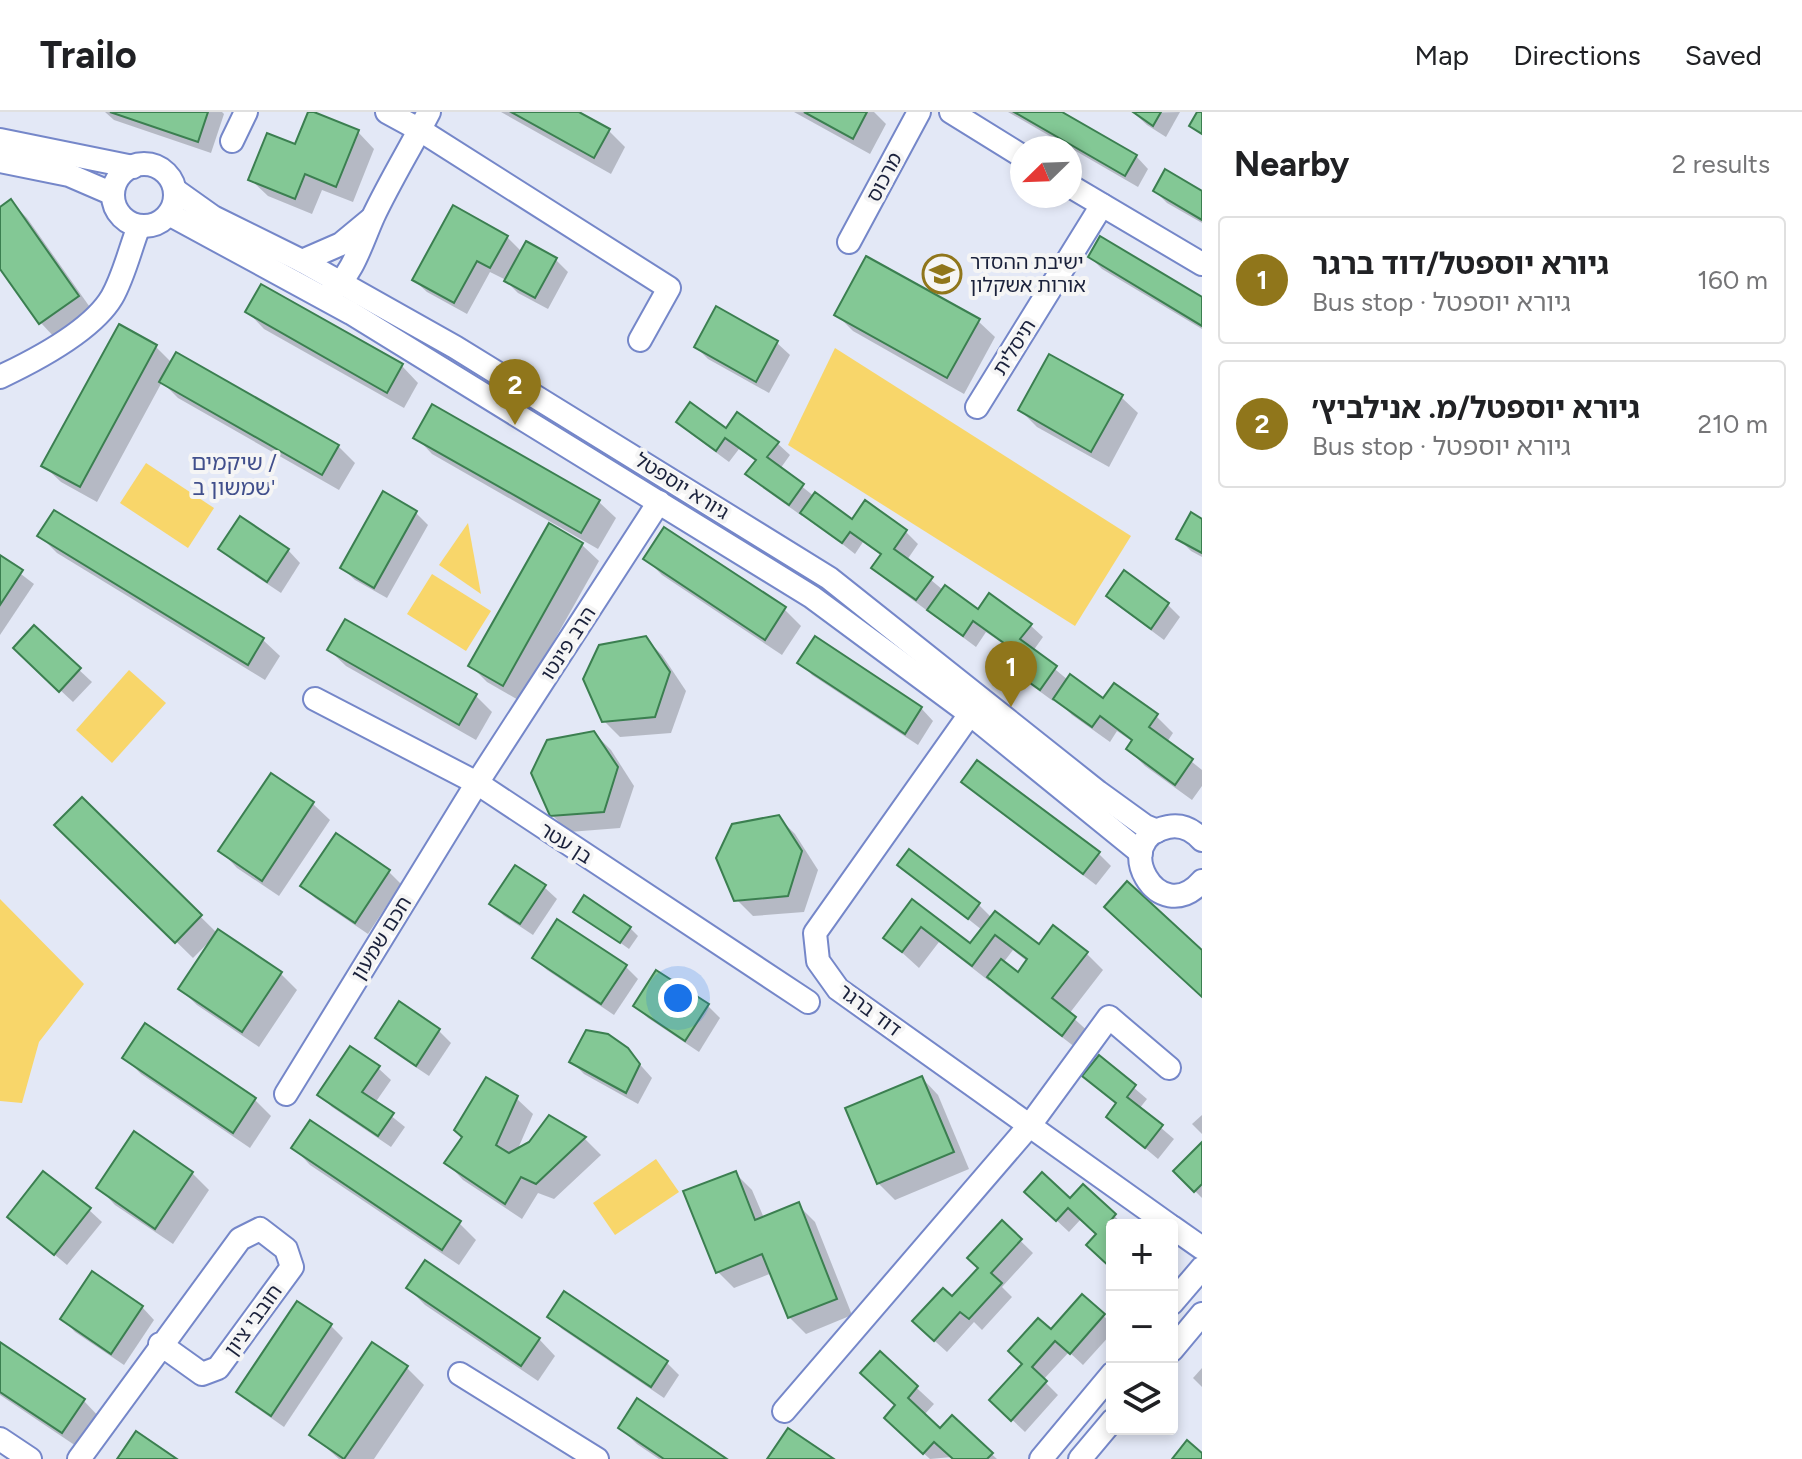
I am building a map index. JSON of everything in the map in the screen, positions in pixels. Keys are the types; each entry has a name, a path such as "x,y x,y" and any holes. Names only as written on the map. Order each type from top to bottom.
{"street":[{"path":"232,141 246,112"},
{"path":"387,112 424,121 669,288 640,340"},
{"name":"מרכוס","path":"849,242 919,112"},
{"path":"951,112 1010,149"},
{"path":"322,298 342,283 424,121"},
{"path":"0,140 133,167 151,165 159,168 167,174 175,190 175,198 169,214 156,224 139,226 123,218 114,203 113,194 119,177 133,167"},
{"path":"0,161 69,175 113,194"},
{"name":"גיורא יוספטל","path":"175,190 213,217 302,261 455,347 829,578 1098,792 1145,826 1157,831"},
{"path":"1082,193 1202,264"},
{"name":"תיסלית","path":"977,407 1102,205"},
{"name":"גיורא יוספטל","path":"169,214 322,298 812,597 970,714 1141,853"},
{"path":"302,261 341,244 374,217"},
{"path":"0,377 86,326 111,297 139,226"},
{"name":"הרב פינטו","path":"477,783 659,502"},
{"name":"בן עטר","path":"315,699 477,783 808,1002"},
{"name":"דוד ברגר","path":"970,714 815,933 818,961 838,989 1161,1219"},
{"name":"חכם שמעון","path":"286,1094 477,783"},
{"path":"1199,893 1170,895 1150,885 1143,876 1141,853 1157,831 1165,828 1183,827 1201,837"},
{"path":"784,1411 1030,1125 1109,1017 1169,1068"},
{"name":"חובבי ציון","path":"79,1459 160,1344 240,1239 260,1229 286,1249 292,1267 218,1368 202,1374 160,1344"},
{"name":"דוד ברגר","path":"1178,1231 1202,1248"},
{"path":"1178,1296 1202,1268"},
{"path":"1178,1343 1202,1314"},
{"path":"460,1374 597,1459"},
{"path":"1041,1459 1106,1381"},
{"path":"1080,1459 1106,1428"},
{"path":"0,1439 30,1459"}],"shaded area":[{"path":"835,348 1131,536 1075,626 788,445"},
{"path":"146,463 214,508 188,548 120,503"},
{"path":"468,523 481,594 439,565"},
{"path":"432,574 491,611 466,651 407,614"},
{"path":"129,670 166,703 112,763 76,730"},
{"path":"0,899 84,984 39,1042 22,1103 0,1101"},
{"path":"656,1159 679,1192 615,1235 593,1203"}],"building":[{"path":"110,112 208,112 198,142"},
{"path":"308,112 359,130 336,187 305,174 295,199 248,180 267,133 295,144"},
{"path":"511,112 579,112 610,129 594,158"},
{"path":"804,112 867,112 853,139"},
{"path":"1014,112 1062,112 1137,155 1125,176 1082,151 1082,136 1056,136"},
{"path":"1133,112 1161,112 1153,126"},
{"path":"1197,112 1202,112 1202,134 1189,126"},
{"path":"1165,169 1202,191 1202,220 1153,191"},
{"path":"11,199 79,296 39,324 0,269 0,207"},
{"path":"453,205 508,236 490,268 477,261 454,303 412,280"},
{"path":"1100,236 1202,297 1202,326 1088,257"},
{"path":"526,241 557,258 535,298 504,281"},
{"path":"866,256 980,319 947,378 834,315"},
{"path":"261,284 403,364 387,393 245,312"},
{"path":"716,306 778,341 756,382 694,347"},
{"path":"119,324 157,345 80,487 41,466"},
{"path":"176,352 339,445 322,475 159,382"},
{"path":"1049,354 1123,395 1091,452 1018,410"},
{"path":"690,402 726,428 737,412 779,442 767,457 804,484 789,505 745,474 756,460 725,438 716,451 676,422"},
{"path":"432,404 600,500 581,533 413,438"},
{"path":"383,491 417,511 374,588 340,568"},
{"path":"815,492 852,519 865,500 907,530 894,549 933,577 916,600 871,568 881,554 850,532 842,543 800,513"},
{"path":"54,510 264,638 248,665 37,536"},
{"path":"1191,512 1202,519 1202,553 1176,539"},
{"path":"240,516 289,549 267,582 218,549"},
{"path":"549,523 583,543 503,686 468,666"},
{"path":"664,527 786,607 765,640 643,559"},
{"path":"0,555 23,570 0,605"},
{"path":"1124,570 1169,603 1151,629 1106,596"},
{"path":"945,585 978,609 989,593 1032,624 1020,639 1057,666 1040,690 998,660 1008,646 973,621 963,636 927,610"},
{"path":"345,619 477,694 459,725 327,650"},
{"path":"34,625 81,668 59,692 13,648"},
{"path":"646,636 670,672 655,717 602,722 583,679 599,645"},
{"path":"815,636 922,707 905,734 797,663"},
{"path":"1070,674 1103,698 1114,683 1158,714 1149,727 1193,759 1175,785 1126,749 1132,740 1100,716 1092,727 1053,699"},
{"path":"594,731 618,767 604,812 550,816 531,773 547,740"},
{"path":"977,760 1100,852 1083,874 961,782"},
{"path":"271,773 314,802 262,881 218,851"},
{"path":"82,797 202,915 175,943 54,825"},
{"path":"779,815 802,851 788,896 734,901 716,858 732,824"},
{"path":"336,833 390,870 355,923 300,886"},
{"path":"909,849 980,903 968,919 897,865"},
{"path":"515,865 546,885 520,924 489,904"},
{"path":"1127,881 1202,950 1202,997 1104,907"},
{"path":"584,895 631,927 620,943 573,912"},
{"path":"912,899 970,943 995,911 1039,944 1053,925 1088,952 1052,998 1076,1017 1062,1036 987,977 1001,959 1018,972 1027,959 995,935 972,966 921,927 902,952 883,938"},
{"path":"557,919 627,965 601,1004 532,958"},
{"path":"218,929 282,972 242,1032 178,989"},
{"path":"656,970 709,1004 685,1041 633,1006"},
{"path":"399,1001 440,1029 416,1066 375,1038"},
{"path":"145,1023 256,1098 233,1133 122,1058"},
{"path":"586,1030 608,1034 628,1048 640,1064 626,1093 569,1062"},
{"path":"350,1046 380,1066 362,1092 394,1113 378,1136 317,1095"},
{"path":"1099,1055 1136,1085 1127,1097 1163,1125 1145,1148 1106,1117 1116,1103 1082,1076"},
{"path":"922,1076 954,1152 877,1184 845,1108"},
{"path":"486,1077 518,1096 496,1145 509,1153 529,1142 549,1115 586,1137 536,1184 521,1177 505,1204 444,1163 462,1137 454,1130"},
{"path":"310,1120 461,1221 442,1250 291,1148"},
{"path":"134,1131 193,1172 155,1229 96,1188"},
{"path":"1202,1142 1202,1184 1194,1192 1173,1171"},
{"path":"43,1171 91,1208 54,1255 7,1217"},
{"path":"736,1171 755,1220 799,1202 837,1299 788,1318 762,1254 716,1273 683,1191"},
{"path":"1042,1172 1070,1198 1083,1184 1116,1214 1112,1219 1106,1219 1106,1263 1086,1245 1096,1234 1068,1208 1056,1221 1024,1192"},
{"path":"1002,1220 1022,1239 991,1273 1002,1283 969,1319 960,1312 934,1341 912,1321 943,1288 952,1296 978,1268 967,1258"},
{"path":"425,1260 540,1338 521,1366 406,1288"},
{"path":"92,1271 143,1306 111,1354 60,1319"},
{"path":"564,1291 668,1361 651,1387 547,1317"},
{"path":"1082,1294 1105,1314 1070,1354 1055,1341 1032,1367 1047,1381 1011,1421 989,1400 1022,1364 1008,1351 1038,1318 1051,1329"},
{"path":"297,1301 332,1324 271,1416 236,1392"},
{"path":"0,1342 85,1399 62,1433 0,1392"},
{"path":"372,1342 408,1366 344,1459 309,1435"},
{"path":"880,1351 918,1386 908,1398 940,1428 952,1415 993,1453 987,1459 953,1459 934,1442 923,1454 884,1418 895,1405 860,1373"},
{"path":"637,1398 727,1459 664,1459 618,1428"},
{"path":"788,1428 834,1459 767,1459"},
{"path":"136,1431 177,1459 117,1459"},
{"path":"1187,1440 1202,1453 1202,1459 1172,1459"}],"place":[{"name":"ישיבת ההסדר אורות אשקלון","path":"942,274"},
{"name":"גיורא יוספטל/מ. אנילביץ׳","path":"515,425"},
{"name":"גיורא יוספטל/דוד ברגר","path":"1011,707"}],"district":[{"name":"שיקמים / שמשון ב'","path":"234,474"}]}
